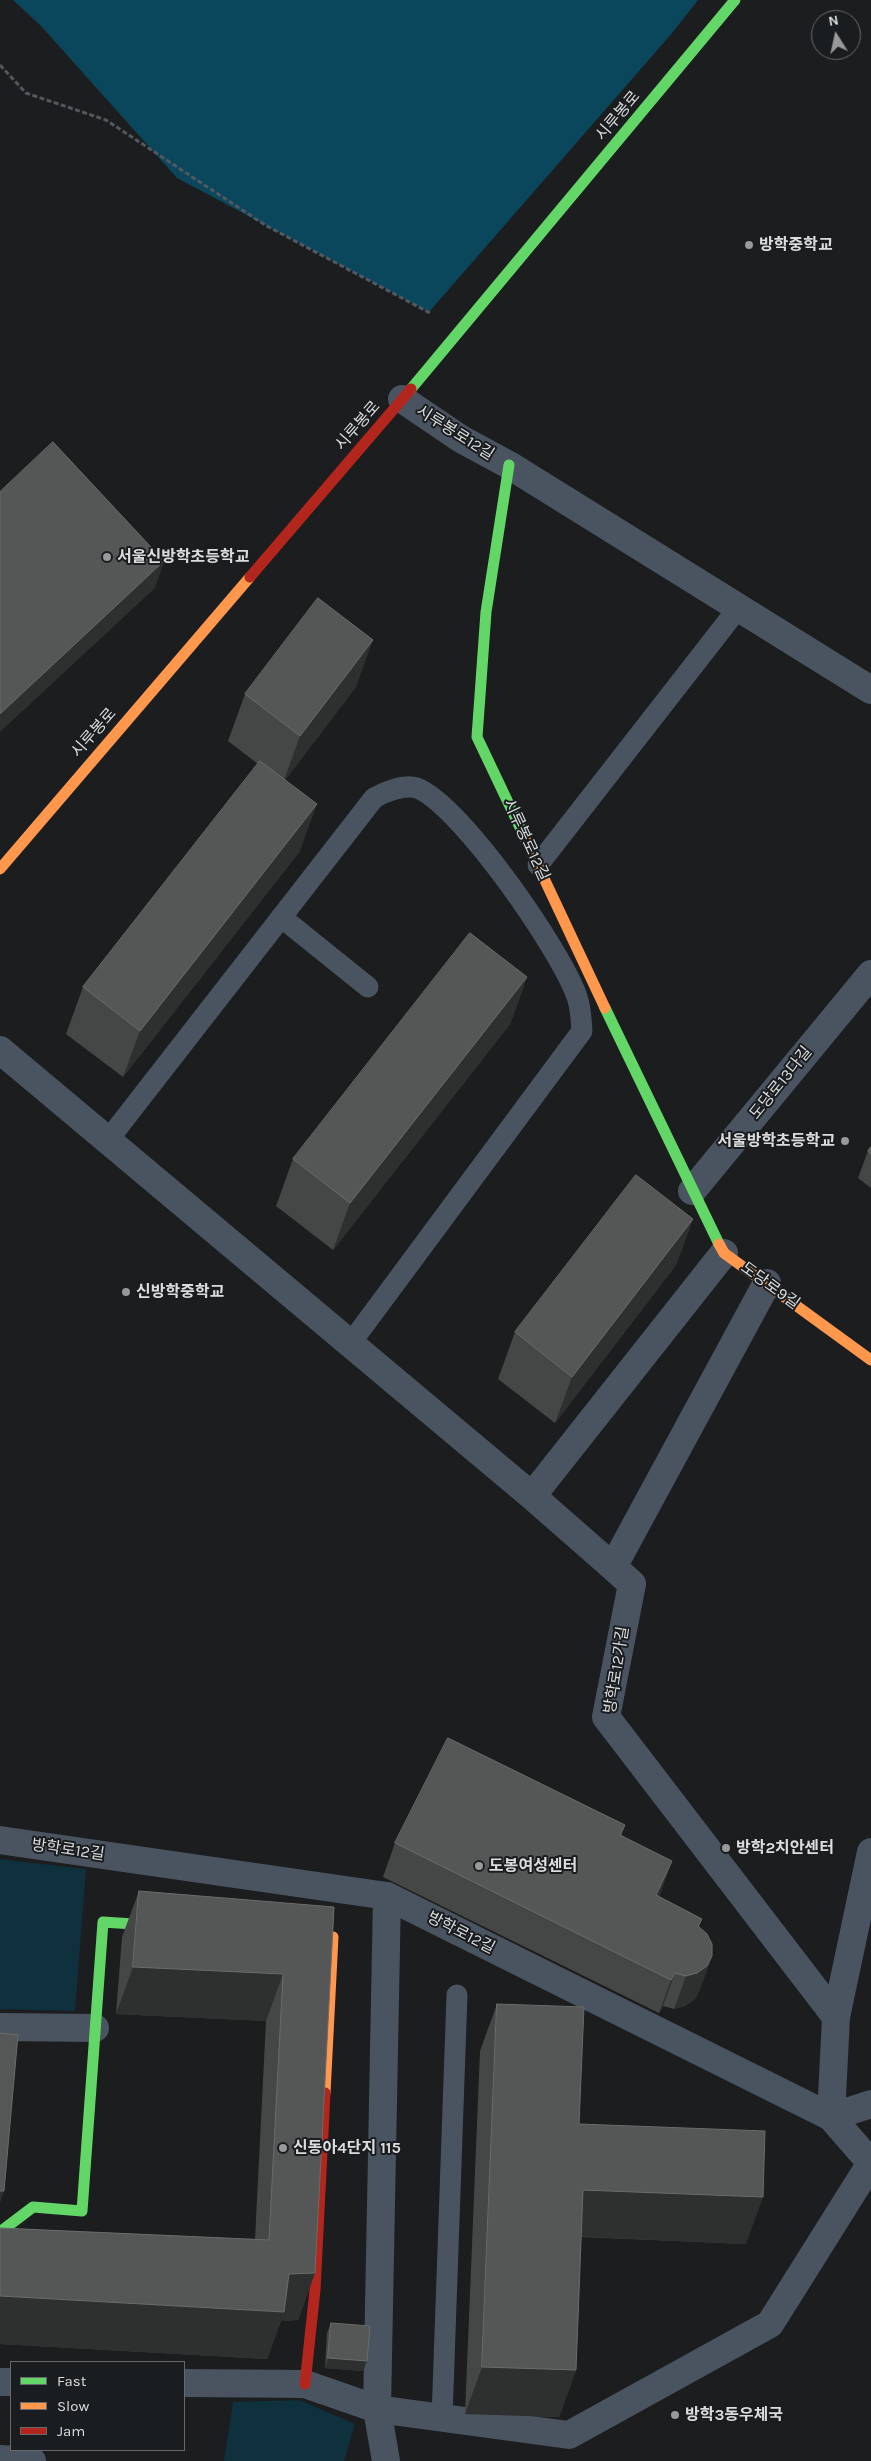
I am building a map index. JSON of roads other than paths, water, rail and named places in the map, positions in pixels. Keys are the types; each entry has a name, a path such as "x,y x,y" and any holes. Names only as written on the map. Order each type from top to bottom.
{"street":[{"name":"시루봉로","path":"0,869 402,399 735,0"},
{"name":"시루봉로12길","path":"402,399 461,439 509,465 871,690"},
{"name":"시루봉로12길","path":"509,465 486,612 477,738 692,1191"},
{"name":"도당로13다길","path":"692,1191 871,974"},
{"path":"0,1050 532,1496 613,1567 767,1283"},
{"name":"도당로9길","path":"692,1191 724,1253 871,1360"},
{"path":"532,1496 724,1253"},
{"name":"방학로12가길","path":"613,1567 632,1584 606,1717 836,2017"},
{"name":"방학로12길","path":"0,1840 387,1896 831,2117 871,2163"},
{"path":"871,1852 836,2017 831,2117 871,2104"},
{"path":"386,2461 377,2409 387,1896"},
{"path":"0,2232 33,2207 82,2210 103,1922 180,1927"},
{"path":"285,1934 333,1937 315,2280 305,2384"},
{"path":"0,2027 95,2028"},
{"path":"185,2384 305,2384 377,2409 569,2436 770,2324 871,2163"},
{"path":"0,2459 32,2461"}],"lane":[{"path":"538,866 739,608"},
{"path":"108,1140 374,798 387,791 416,788 433,798 462,826 519,895 570,980 581,1010 582,1031 350,1344"},
{"path":"281,917 368,986"},
{"path":"442,2418 457,1995"}],"place":[{"name":"방학중학교","path":"749,245"},
{"name":"서울신방학초등학교","path":"107,557"},
{"name":"서울방학초등학교","path":"845,1141"},
{"name":"신방학중학교","path":"126,1292"},
{"name":"방학2치안센터","path":"726,1848"},
{"name":"도봉여성센터","path":"479,1866"},
{"name":"신동아4단지 115","path":"283,2148"},
{"name":"방학3동우체국","path":"675,2415"}]}
